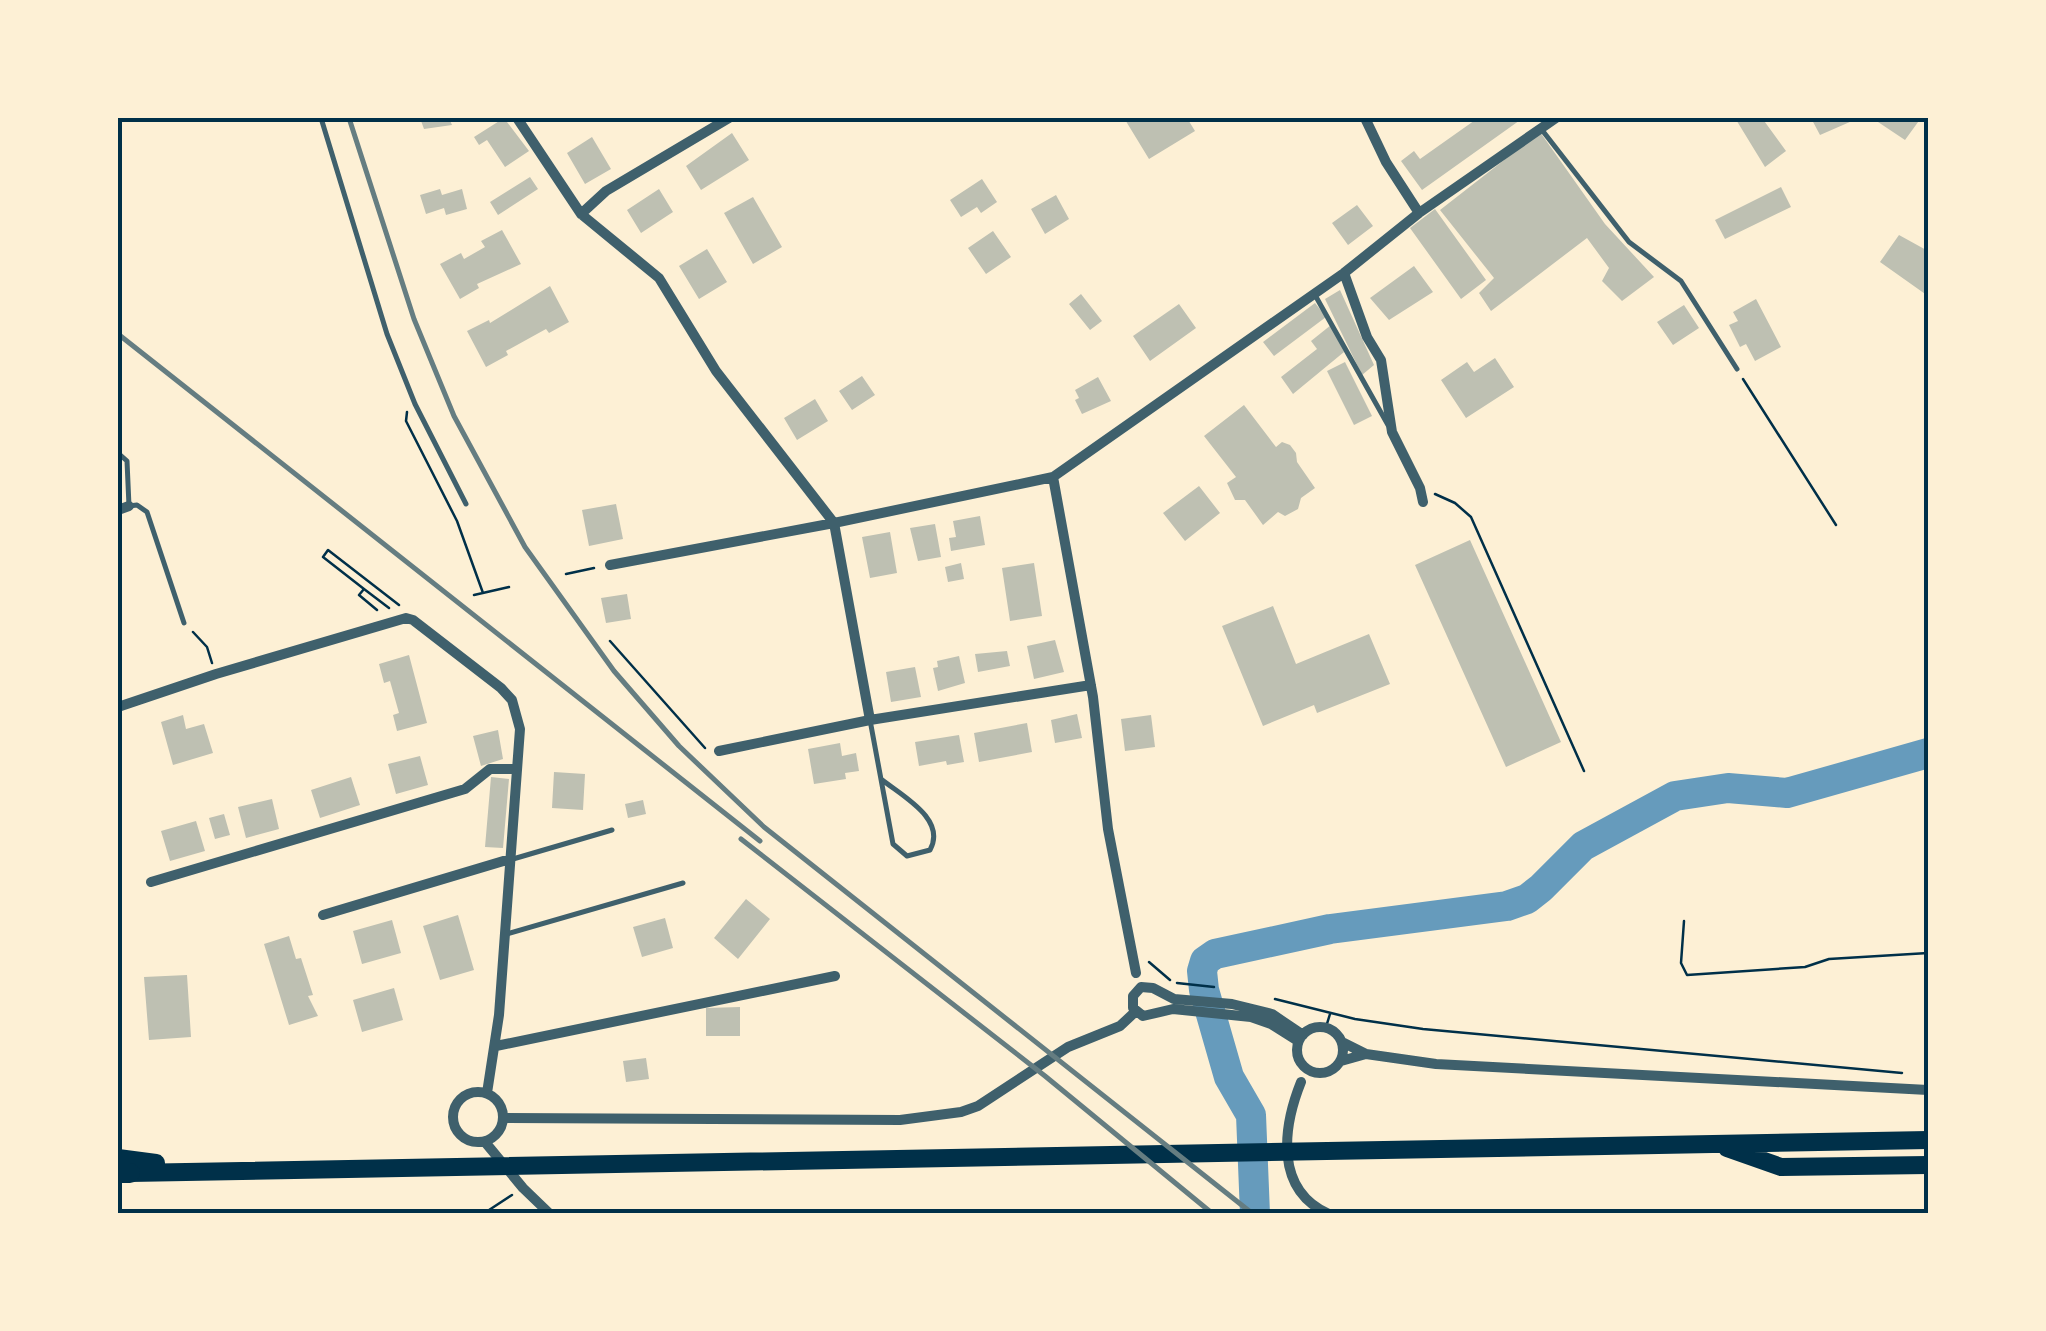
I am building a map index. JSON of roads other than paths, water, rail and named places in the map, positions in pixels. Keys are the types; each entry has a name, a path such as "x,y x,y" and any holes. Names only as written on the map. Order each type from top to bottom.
{"main road":[{"path":"120,1172 1928,1140"},
{"path":"1712,1142 1781,1166 1928,1166"}],"street":[{"path":"517,118 582,214 659,278 716,371 834,523 870,720"},
{"path":"582,214 606,192 729,118"},
{"path":"1365,118 1386,162 1419,213"},
{"path":"610,565 1054,477 1556,118"},
{"path":"1344,273 1367,337 1381,360 1392,432 1423,502"},
{"path":"1054,477 1091,685 1108,829 1136,973 1136,1012"},
{"path":"118,707 392,616 414,620 512,700 520,729 496,1046 487,1093"},
{"path":"719,751 870,720 1091,685"},
{"path":"151,882 464,789 490,770 517,768"},
{"path":"323,915 510,860"},
{"path":"1136,973 1145,986 1174,1004 1272,1014 1300,1038"},
{"path":"496,1046 836,976"},
{"path":"1133,996 1145,986"},
{"path":"1136,1012 1148,1017 1174,1004"},
{"path":"503,1118 900,1120 940,1116 978,1106 1068,1047 1120,1026 1136,1012"},
{"path":"1328,1214 1304,1196 1288,1164 1287,1132 1302,1082 1302,1064 1296,1049 1300,1038 1314,1028 1326,1028 1342,1042 1366,1054 1436,1064 1928,1090"},
{"path":"1341,1061 1342,1042"},
{"path":"1302,1082 1315,1073 1330,1072 1341,1061 1366,1054"},
{"path":"1302,1064 1315,1073"},
{"path":"470,1092 487,1093 499,1103 503,1118 498,1133 485,1142 460,1136 452,1120 462,1096 470,1092"},
{"path":"485,1142 522,1188 550,1214"}],"lane":[{"path":"321,118 372,290 415,404 466,504"},
{"path":"1542,130 1629,242 1681,280 1737,369"},
{"path":"1314,294 1392,432"},
{"path":"118,453 127,461 123,508 137,506 147,512 184,624"},
{"path":"870,720 893,844 898,851 916,856 930,850 936,834 933,825 881,779"},
{"path":"510,860 612,830"},
{"path":"504,935 683,883"}],"waterway":[{"path":"1255,1214 1251,1115 1229,1077 1204,990 1205,961 1215,954 1330,929 1507,906 1527,899 1541,888 1583,846 1675,796 1728,788 1787,793 1928,753"}],"railway":[{"path":"349,118 414,319 454,416 525,547 614,671 679,746 764,827 1253,1214"},
{"path":"118,334 760,841"},
{"path":"741,839 1045,1076 1213,1214"}]}
